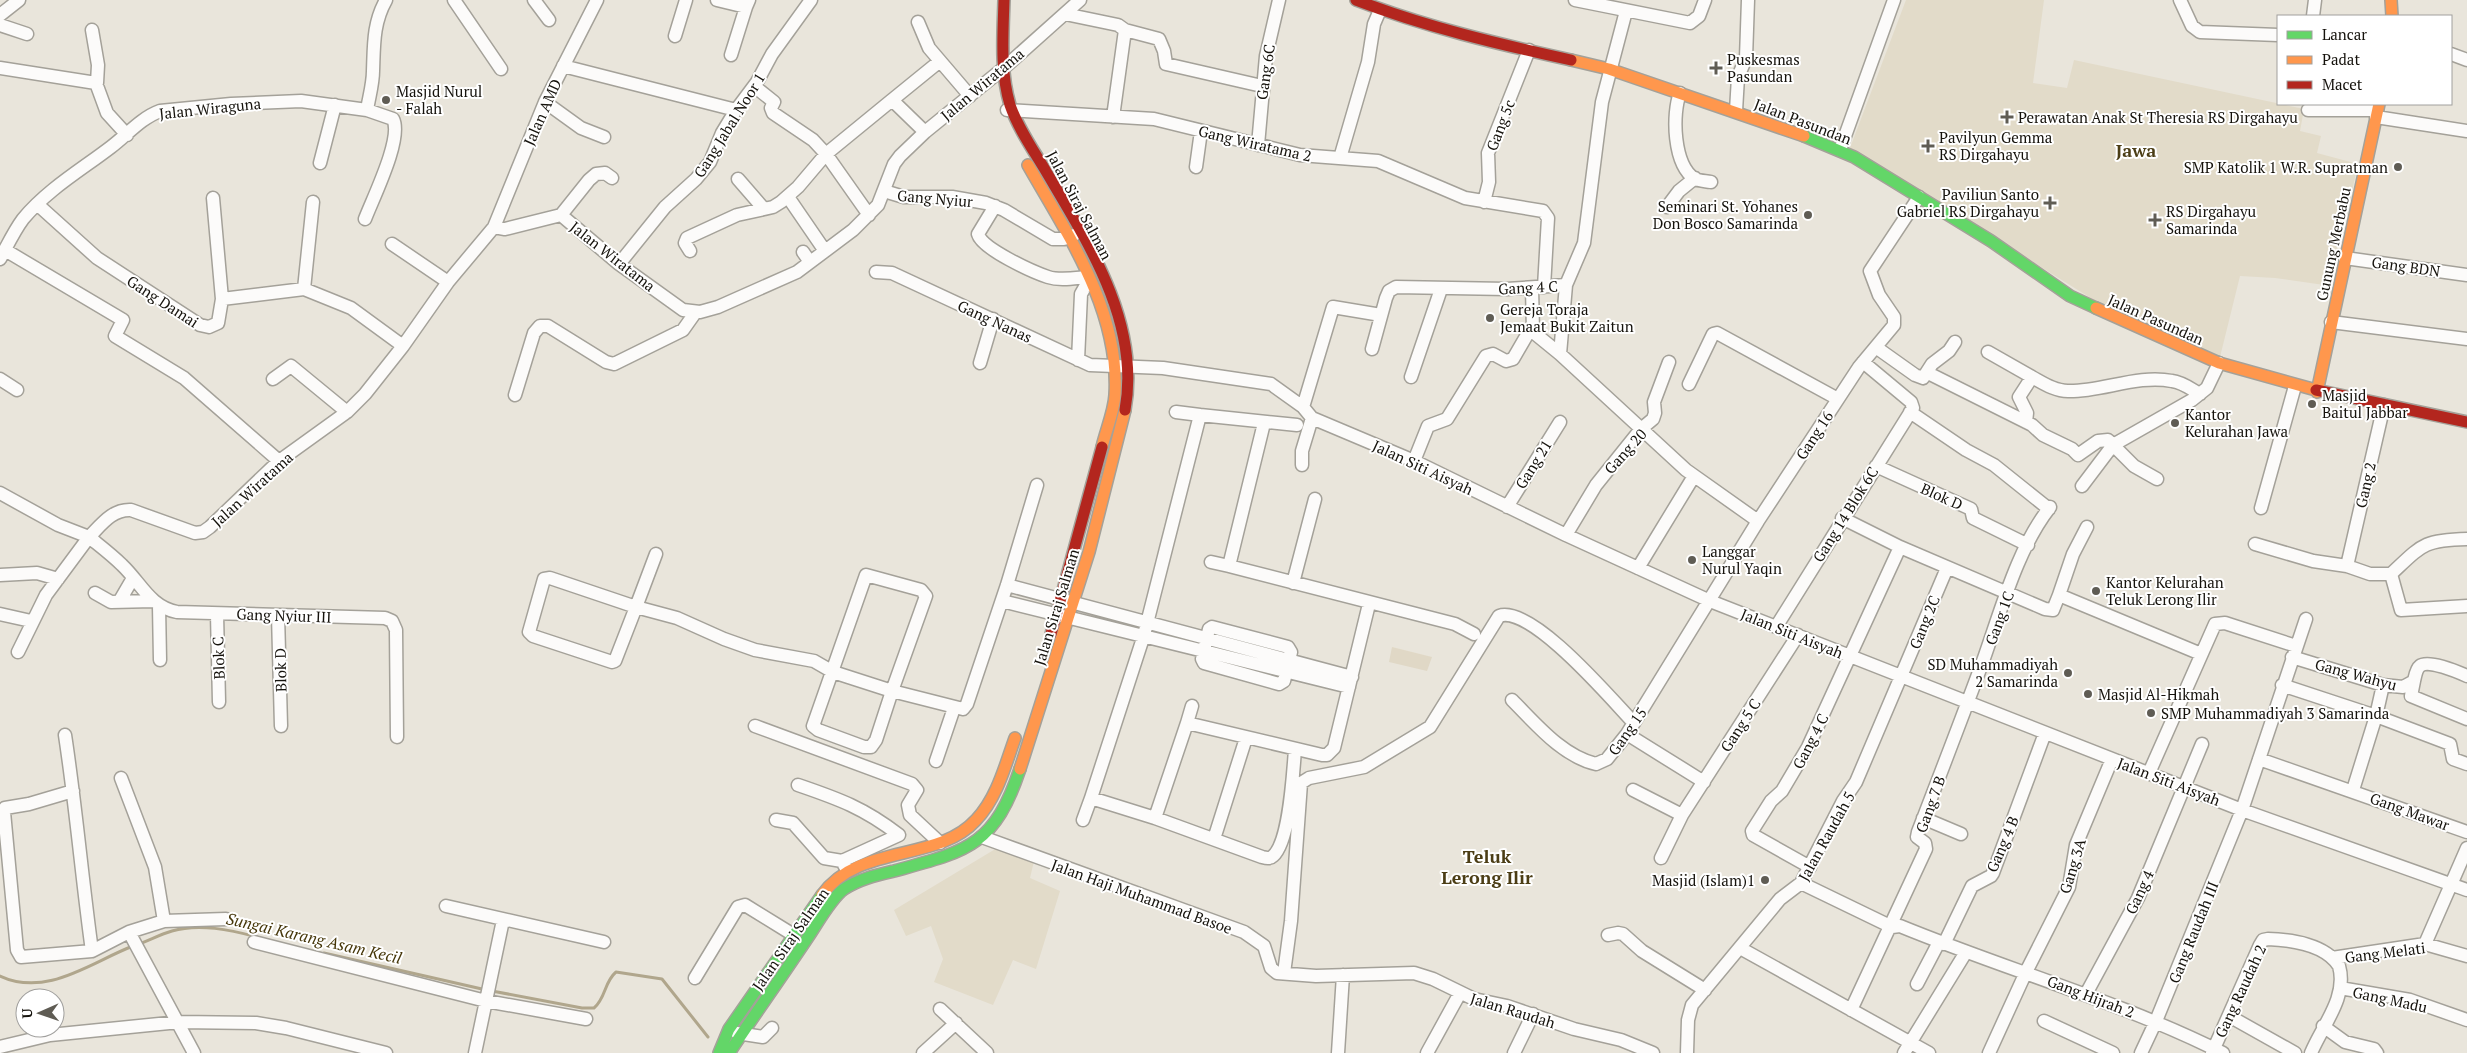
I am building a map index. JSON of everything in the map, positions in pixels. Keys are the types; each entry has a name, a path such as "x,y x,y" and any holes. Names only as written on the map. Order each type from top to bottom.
{"street":[{"path":"2,11 19,0"},
{"path":"367,110 373,74 374,30 376,19 386,0"},
{"path":"454,0 501,69"},
{"path":"534,0 549,20"},
{"name":"Jalan AMD","path":"494,227 545,102 597,0"},
{"path":"675,36 686,0"},
{"path":"717,0 747,4 731,55"},
{"name":"Gang Jabal Noor 1","path":"619,264 665,207 703,172 713,156 722,133 736,110 754,86 772,54 811,0"},
{"name":"Jalan Siraj Salman","path":"729,1053 824,914 843,890 864,879 929,862 966,849 982,838 992,827 1007,800 1063,615 1061,600 1114,397 1116,367 1107,321 1089,280 1068,238 1010,134 1002,64 1004,0"},
{"name":"Jalan Wiratama","path":"89,538 112,514 121,510 131,510 195,533 203,532 279,461 347,412 371,387 403,346 448,282 494,227 505,229 561,215 619,264 683,310 695,313 718,307 781,280 807,257 825,251 869,215 878,204 894,164 925,132 970,96 1002,64 1080,0"},
{"name":"Gang 6C","path":"1258,145 1266,56 1279,0"},
{"name":"Jalan Pasundan","path":"1356,0 1380,10 1456,34 1609,69 1736,111 1840,150 1991,241 2070,296 2219,362 2317,392 2467,422"},
{"path":"1575,0 1690,24 1699,16 1704,0"},
{"path":"1736,111 1738,77 1746,58 1748,0"},
{"path":"1840,150 1894,0"},
{"path":"2180,0 2192,26 2200,32 2277,35"},
{"path":"2313,15 2315,0"},
{"path":"2392,0 2392,15"},
{"path":"1340,158 1368,62 1374,24 1380,10"},
{"name":"Gang 4 C","path":"1372,348 1386,298 1392,289 1566,285 1584,243 1594,149 1609,69 1626,11"},
{"path":"1065,14 1118,25 1125,30 1159,39 1164,51 1165,62 1168,65 1262,86"},
{"path":"918,22 924,40 970,96"},
{"path":"0,25 27,34"},
{"path":"92,30 98,66 97,84 107,113 127,135"},
{"path":"1113,117 1125,30"},
{"name":"Gang 5c","path":"1484,202 1489,182 1488,153 1530,50"},
{"path":"2452,54 2467,60"},
{"path":"690,251 685,243 687,238 737,215 773,207 788,197 826,154 940,61"},
{"path":"563,66 736,110"},
{"path":"0,68 90,81 97,84"},
{"path":"754,86 774,102 773,113 813,140 826,154 869,215"},
{"path":"1680,93 1675,105 1678,147 1688,171 1695,178 1711,182"},
{"path":"892,100 925,132"},
{"name":"Jalan Wiraguna","path":"2,254 22,220 37,204 77,170 127,135 144,119 160,111 232,104 300,101 367,110 393,119 395,130 390,153 365,219"},
{"path":"545,102 581,128 604,137"},
{"path":"320,162 335,105"},
{"name":"Jalan Siraj Salman","path":"1007,110 1080,231 1119,319 1126,344 1129,366 1128,398 1109,482 1074,603 1063,615 1044,653"},
{"name":"Gang Wiratama 2","path":"1007,110 1154,119 1306,156 1384,163 1466,198 1535,209 1546,214 1538,287"},
{"path":"2308,110 2377,110 2467,131"},
{"name":"Gunung Merbabu","path":"2317,392 2377,110"},
{"path":"1196,167 1202,131"},
{"path":"561,215 594,176 604,173 612,178"},
{"path":"1667,207 1679,191 1695,178"},
{"path":"738,179 764,209"},
{"name":"Gang Nyiur","path":"884,191 896,196 952,197 995,206 1054,238 1068,238"},
{"path":"788,197 825,251"},
{"name":"Gang 16","path":"1710,601 1758,521 1838,398 1863,362 1877,348 1894,325 1895,321 1879,295 1870,271 1919,197"},
{"name":"Gang Damai","path":"37,204 97,258 200,325 209,327 218,322 222,299 212,198"},
{"path":"304,290 313,202"},
{"path":"995,206 978,234 986,245 1049,278 1089,280 1081,294 1078,360"},
{"path":"1068,238 1080,231"},
{"path":"392,244 448,282"},
{"path":"2,254 123,320 115,336 184,378 279,461"},
{"name":"Gang BDN","path":"2345,258 2467,275"},
{"name":"Gang Nanas","path":"876,272 892,273 1078,360 1098,367 1129,366"},
{"path":"1560,354 1566,285"},
{"path":"1414,461 1428,426 1447,419 1486,356 1493,354 1506,361 1513,359 1531,328 1538,287"},
{"path":"1411,377 1441,289"},
{"path":"222,299 304,290 351,308 403,346"},
{"path":"1303,407 1333,307 1381,315"},
{"path":"514,395 534,334 540,326 548,326 606,362 614,364 683,330 695,313"},
{"path":"980,363 993,319"},
{"path":"2331,322 2467,339"},
{"path":"1531,328 1536,336 1560,354 1694,476 1758,521"},
{"path":"1689,384 1713,334 1717,333 1838,398"},
{"path":"1877,348 1919,377 1924,378 1932,364 1949,351 1955,342"},
{"path":"1988,352 2055,389 2068,391 2133,382 2167,380 2180,383 2200,394"},
{"name":"Gang 20","path":"1566,535 1596,485 1641,429 1649,425 1655,416 1654,402 1669,362"},
{"path":"1863,362 1910,407"},
{"path":"2082,486 2114,445 2200,394 2211,382 2219,362"},
{"path":"272,379 291,366 347,412"},
{"name":"Jalan Siti Aisyah","path":"1129,366 1181,370 1271,384 1303,407 1312,418 1414,461 1566,535 1710,601 2045,733 2186,786 2242,810 2467,890"},
{"path":"1928,373 2026,422 2060,445 2072,449 2078,455 2101,440 2108,440 2134,466 2157,479"},
{"path":"2026,422 2027,413 2019,397 2032,377"},
{"path":"0,379 16,390"},
{"path":"2261,508 2295,386"},
{"name":"Gang 2","path":"2347,566 2384,405"},
{"name":"Gang 14 Blok 6C","path":"1776,627 1876,466 1910,407"},
{"name":"Gang 1C","path":"1910,407 1966,450 1994,464 2049,508 2030,539 2007,593 1968,703"},
{"path":"1176,412 1264,423 1297,425"},
{"path":"1083,820 1146,629 1200,415"},
{"path":"1302,465 1302,451 1312,418"},
{"name":"Gang 21","path":"1507,507 1560,422"},
{"path":"1229,566 1264,423"},
{"name":"Blok D","path":"1876,466 1971,509 1973,518 2030,539"},
{"path":"1638,568 1694,476"},
{"path":"656,554 636,607 615,661 612,662 533,636 529,632 543,580 546,578 636,607 677,618 755,650 814,660 822,663 833,672 892,691 903,692 954,708 964,709 968,704 1002,601 1037,485"},
{"path":"0,493 58,525 89,538 123,566 156,604 160,660"},
{"path":"1293,583 1315,499"},
{"path":"1842,518 1947,568 2050,610 2053,610 2073,554 2086,527"},
{"path":"18,652 31,621 58,579 89,538"},
{"path":"2255,544 2313,561 2347,566 2370,574 2391,574 2422,545 2467,539"},
{"name":"Gang 4 C","path":"1810,867 1753,835 1752,830 1771,801 1782,791 1803,758 1900,547"},
{"path":"1211,562 1369,604 1454,624 1474,634"},
{"name":"Gang 2C","path":"1902,677 1947,568"},
{"path":"0,575 38,573 58,579"},
{"path":"2391,574 2401,610 2467,606"},
{"path":"866,575 921,590 926,596 892,691 876,740 871,747 864,747 814,728 866,575"},
{"path":"95,593 107,601 119,602 133,578"},
{"path":"1007,585 1074,603 1146,629 1350,682"},
{"path":"2059,595 2201,654 2149,773"},
{"path":"1002,601 1063,615 1146,629"},
{"name":"Gang 15","path":"1512,700 1557,743 1590,763 1604,762 1627,734 1710,601"},
{"name":"Gang Nyiur III","path":"119,602 156,604 177,612 385,618 392,621 396,630 397,737"},
{"path":"1187,723 1295,750 1322,755 1330,752 1334,748 1369,604"},
{"path":"0,614 31,621"},
{"name":"Blok C","path":"216,614 219,702"},
{"name":"Blok D","path":"278,615 281,726"},
{"path":"1284,973 1291,921 1301,783 1309,778 1364,767 1430,727 1499,616 1511,615 1550,636 1634,723"},
{"name":"Gang Raudah III","path":"2141,1053 2156,1021 2242,810 2306,618"},
{"name":"Gang Wahyu","path":"2201,654 2217,622 2225,623 2294,652 2383,685 2402,688 2414,681 2419,668 2424,664 2442,666 2467,676"},
{"path":"1217,627 1285,646 1291,650 1288,666 1284,681 1279,684 1202,661 1211,628 1217,627"},
{"name":"Gang 5 C","path":"1661,858 1682,815 1798,635"},
{"name":"Jalan Raudah 5","path":"1687,1053 1688,1013 1704,990 1780,899 1802,883 1843,801 1856,782 1902,677"},
{"path":"2414,681 2411,696 2467,719"},
{"path":"2353,790 2376,716 2383,685"},
{"path":"2282,686 2376,716 2450,744 2452,746 2453,758 2467,764"},
{"name":"Gang 7 B","path":"1892,927 1926,849 1925,843 1917,837 1968,703"},
{"path":"1154,818 1192,706"},
{"path":"936,761 954,708"},
{"path":"755,726 916,786 917,790 908,805 910,815 940,843"},
{"name":"Jalan Siraj Salman","path":"719,1053 729,1029 792,934 830,882 845,866 864,863 940,843 966,831 985,812 999,782 1018,730"},
{"name":"Gang 4 B","path":"1916,984 1972,886 1993,873 2045,733"},
{"path":"1627,734 1704,782"},
{"path":"65,735 92,951"},
{"path":"1214,838 1246,738"},
{"name":"Gang 4","path":"2086,994 2136,902 2202,744"},
{"path":"1091,798 1214,838 1265,858 1274,855 1288,815 1295,750"},
{"name":"Gang 3A","path":"1989,1053 2068,886 2076,845 2112,759"},
{"name":"Gang Mawar","path":"2258,759 2353,790 2467,832"},
{"path":"121,778 155,867 164,921"},
{"path":"798,785 840,800 871,814 919,849 929,862"},
{"path":"1633,790 1682,815"},
{"path":"73,791 29,804 5,808 3,816 4,863 19,956 92,951 132,938 164,921 226,919"},
{"path":"1923,818 1961,834"},
{"path":"776,820 793,823 824,858 845,866 899,835"},
{"name":"Jalan Haji Muhammad Basoe","path":"982,838 1244,932 1264,946 1273,971 1284,973"},
{"path":"2425,944 2450,883 2467,848"},
{"name":"Gang Hijrah 2","path":"1802,883 1892,927 1900,926 1941,943 2086,994 2156,1021 2216,1051"},
{"path":"446,906 604,942"},
{"path":"695,978 738,907 745,906 792,934"},
{"path":"475,1053 503,920"},
{"path":"1851,1010 1892,927"},
{"path":"1608,935 1623,934 1642,951 1704,990"},
{"path":"132,938 179,1022 194,1053"},
{"name":"Gang Raudah 2","path":"2216,1051 2229,1016 2263,940 2282,940 2306,944 2332,958"},
{"path":"254,942 486,1001 586,1018"},
{"name":"Gang Melati","path":"2332,958 2425,944 2467,956"},
{"path":"1740,948 1929,1053"},
{"path":"1904,1053 1966,952"},
{"path":"2311,1053 2337,1001 2340,988 2340,966 2332,958"},
{"name":"Jalan Raudah","path":"1284,973 1316,976 1414,974 1433,979 1474,999 1533,1014 1628,1048 1650,1053"},
{"path":"1338,1053 1343,975"},
{"name":"Gang Madu","path":"2340,988 2410,1000 2467,1020"},
{"path":"1426,1053 1460,993"},
{"path":"940,1009 987,1053"},
{"path":"1514,1053 1533,1014"},
{"path":"2229,1016 2295,1053"},
{"path":"2044,1021 2113,1053"},
{"path":"0,1046 50,1035 179,1022 256,1023 286,1028 386,1053"},
{"path":"923,1053 956,1023"},
{"path":"2323,1026 2345,1042 2374,1049 2377,1053"},
{"path":"729,1029 741,1035 763,1037 772,1028"}],"shaded area":[{"name":"RS Dirgahayu Samarinda","path":"1906,0 2044,0 2033,83 2067,88 2074,60 2277,103 2277,105 2304,109 2300,131 2321,136 2317,153 2358,164 2331,286 2275,278 2240,276 2220,357 2094,300 1850,148"},
{"path":"1392,647 1432,657 1427,671 1389,662"},
{"path":"997,848 1034,861 1030,878 1060,891 1036,969 1013,960 993,1005 934,982 943,959 931,926 906,936 894,910"}],"waterway":[{"name":"Sungai Karang Asam Kecil","path":"139,944 172,931 193,928 226,930 257,937"},
{"name":"Sungai Karang Asam Kecil","path":"0,976 17,982 35,983 52,980 85,968 133,946"},
{"name":"Sungai Karang Asam Kecil","path":"324,953 482,989"},
{"name":"Sungai Karang Asam Kecil","path":"492,991 582,1008 594,1008 601,1000 609,980 616,972 662,979 708,1037"}],"traffic: fast":[{"path":"1804,136 1854,157 1991,241 2070,296 2096,308"},
{"path":"729,1053 824,911 839,893 862,880 941,858 975,842 1000,815 1020,769"},
{"path":"719,1053 729,1029 822,895"}],"traffic: slow":[{"path":"2391,0 2392,15"},
{"path":"1571,60 1609,69 1804,136"},
{"path":"2317,392 2379,105"},
{"path":"1028,165 1074,246 1088,275 1109,333 1114,364 1115,395 1112,414 1102,447"},
{"path":"2096,308 2219,363 2316,390"},
{"path":"1020,769 1089,552 1125,410"},
{"path":"822,895 838,879 856,867 941,843 960,833 976,820 995,792 1015,738"}],"traffic: jam":[{"path":"1004,0 1003,66 1010,105 1017,122 1093,253 1107,283 1118,314 1125,345 1128,377 1125,410"},
{"path":"1356,0 1409,19 1462,34 1571,60"},
{"path":"2316,390 2467,422"},
{"path":"1051,634 1102,447"}],"place":[{"name":"Puskesmas Pasundan","path":"1716,68"},
{"name":"Masjid Nurul - Falah","path":"386,100"},
{"name":"Perawatan Anak St Theresia RS Dirgahayu","path":"2007,117"},
{"name":"Pavilyun Gemma RS Dirgahayu","path":"1928,146"},
{"name":"SMP Katolik 1 W.R. Supratman","path":"2398,167"},
{"name":"Paviliun Santo Gabriel RS Dirgahayu","path":"2050,203"},
{"name":"Seminari St. Yohanes Don Bosco Samarinda","path":"1808,215"},
{"name":"RS Dirgahayu Samarinda","path":"2155,220"},
{"name":"Gereja Toraja Jemaat Bukit Zaitun","path":"1490,318"},
{"name":"Masjid Baitul Jabbar","path":"2312,404"},
{"name":"Kantor Kelurahan Jawa","path":"2175,423"},
{"name":"Langgar Nurul Yaqin","path":"1692,560"},
{"name":"Kantor Kelurahan Teluk Lerong Ilir","path":"2096,591"},
{"name":"SD Muhammadiyah 2 Samarinda","path":"2068,673"},
{"name":"Masjid Al-Hikmah","path":"2088,694"},
{"name":"SMP Muhammadiyah 3 Samarinda","path":"2151,713"},
{"name":"Masjid (Islam)1","path":"1765,880"}],"district":[{"name":"Jawa","path":"2136,150"},
{"name":"Teluk Lerong Ilir","path":"1487,866"}]}
